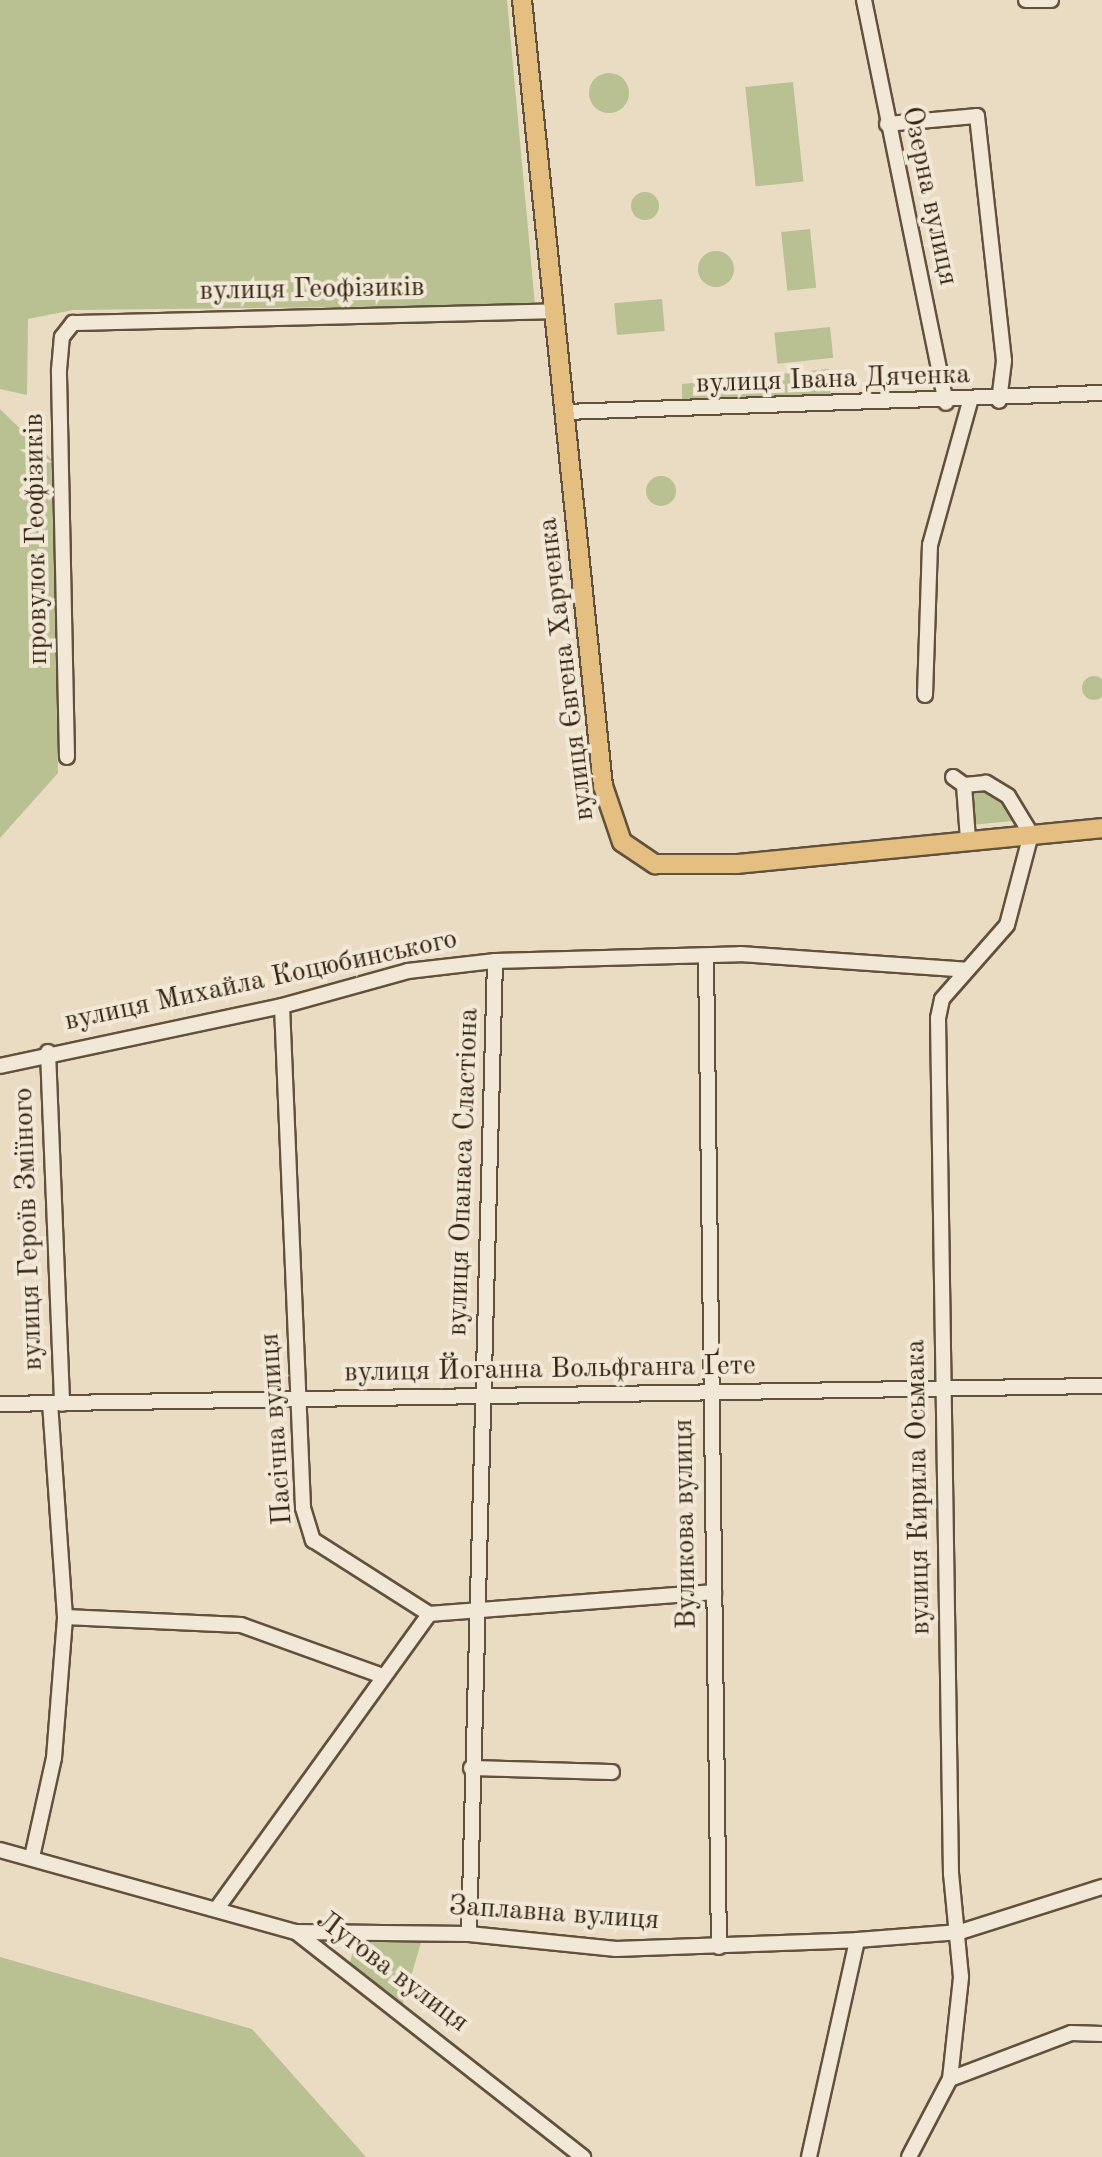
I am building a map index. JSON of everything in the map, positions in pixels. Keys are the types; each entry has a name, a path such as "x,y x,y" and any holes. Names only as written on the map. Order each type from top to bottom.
{"main road":[{"name":"вулиця Євгена Харченка","path":"522,0 603,786 622,842 640,858 674,866 1102,828"}],"street":[{"name":"Озерна вулиця","path":"864,0 946,403"},
{"path":"1026,0 1051,0"},
{"path":"887,124 977,116 1004,361 999,401"},
{"name":"вулиця Геофізиків","path":"73,323 552,311"},
{"name":"провулок Геофізиків","path":"67,757 59,370 62,337 73,323"},
{"name":"вулиця Івана Дяченка","path":"565,412 946,403 1102,393"},
{"path":"925,695 930,545 970,402"},
{"path":"968,840 959,781 986,783 1008,796 1031,834"},
{"name":"вулиця Кирила Осьмака","path":"909,2157 950,2079 959,1932 951,1874 938,1018 942,999 1007,925 1031,834"},
{"name":"вулиця Михайла Коцюбинського","path":"0,1066 48,1052 282,1006 408,971 495,961 706,957 966,970"},
{"name":"Вуликова вулиця","path":"706,957 719,1947"},
{"name":"вулиця Опанаса Сластіона","path":"469,1934 475,1612 495,961"},
{"name":"Пасічна вулиця","path":"282,1006 301,1402 303,1508 313,1540 429,1614"},
{"name":"вулиця Героїв Зміїного","path":"32,1857 54,1758 65,1617 56,1404 48,1052"},
{"name":"вулиця Йоганна Вольфганга Ґете","path":"0,1404 301,1402 1102,1386"},
{"path":"218,1907 380,1675 429,1614 714,1592"},
{"path":"65,1617 241,1625 380,1675"},
{"path":"471,1768 612,1772"},
{"name":"Лугова вулиця","path":"0,1850 218,1907 296,1932 583,2157"},
{"name":"Заплавна вулиця","path":"296,1932 469,1934 616,1949 857,1940 959,1932 1102,1887"},
{"path":"809,2157 857,1940"},
{"path":"950,2079 1071,2033 1102,2034"}],"green space":[{"path":"0,0 507,0 535,305 73,310 28,319 27,395 0,389"},
{"path":"609,73 623,79 629,93 623,107 609,113 595,107 589,93 595,79"},
{"path":"793,82 803,181 756,186 745,87"},
{"path":"645,192 655,196 659,206 655,216 645,220 635,216 631,206 635,196"},
{"path":"810,229 816,288 787,291 781,232"},
{"path":"716,251 729,256 734,269 729,282 716,287 703,282 698,269 703,256"},
{"path":"662,299 665,331 617,335 614,303"},
{"path":"830,327 833,358 778,364 774,333"},
{"path":"829,369 831,403 682,406 682,384"},
{"path":"0,409 52,460 58,773 0,838"},
{"path":"661,476 671,481 676,491 671,501 661,506 651,501 646,491 651,481"},
{"path":"1094,676 1102,680 1106,688 1102,696 1094,700 1086,696 1082,688 1086,680"},
{"path":"982,788 1007,803 1013,821 971,825 968,791"},
{"path":"422,1939 403,2004 350,1962 356,1942"},
{"path":"0,1957 252,2029 366,2157 0,2157"}]}
